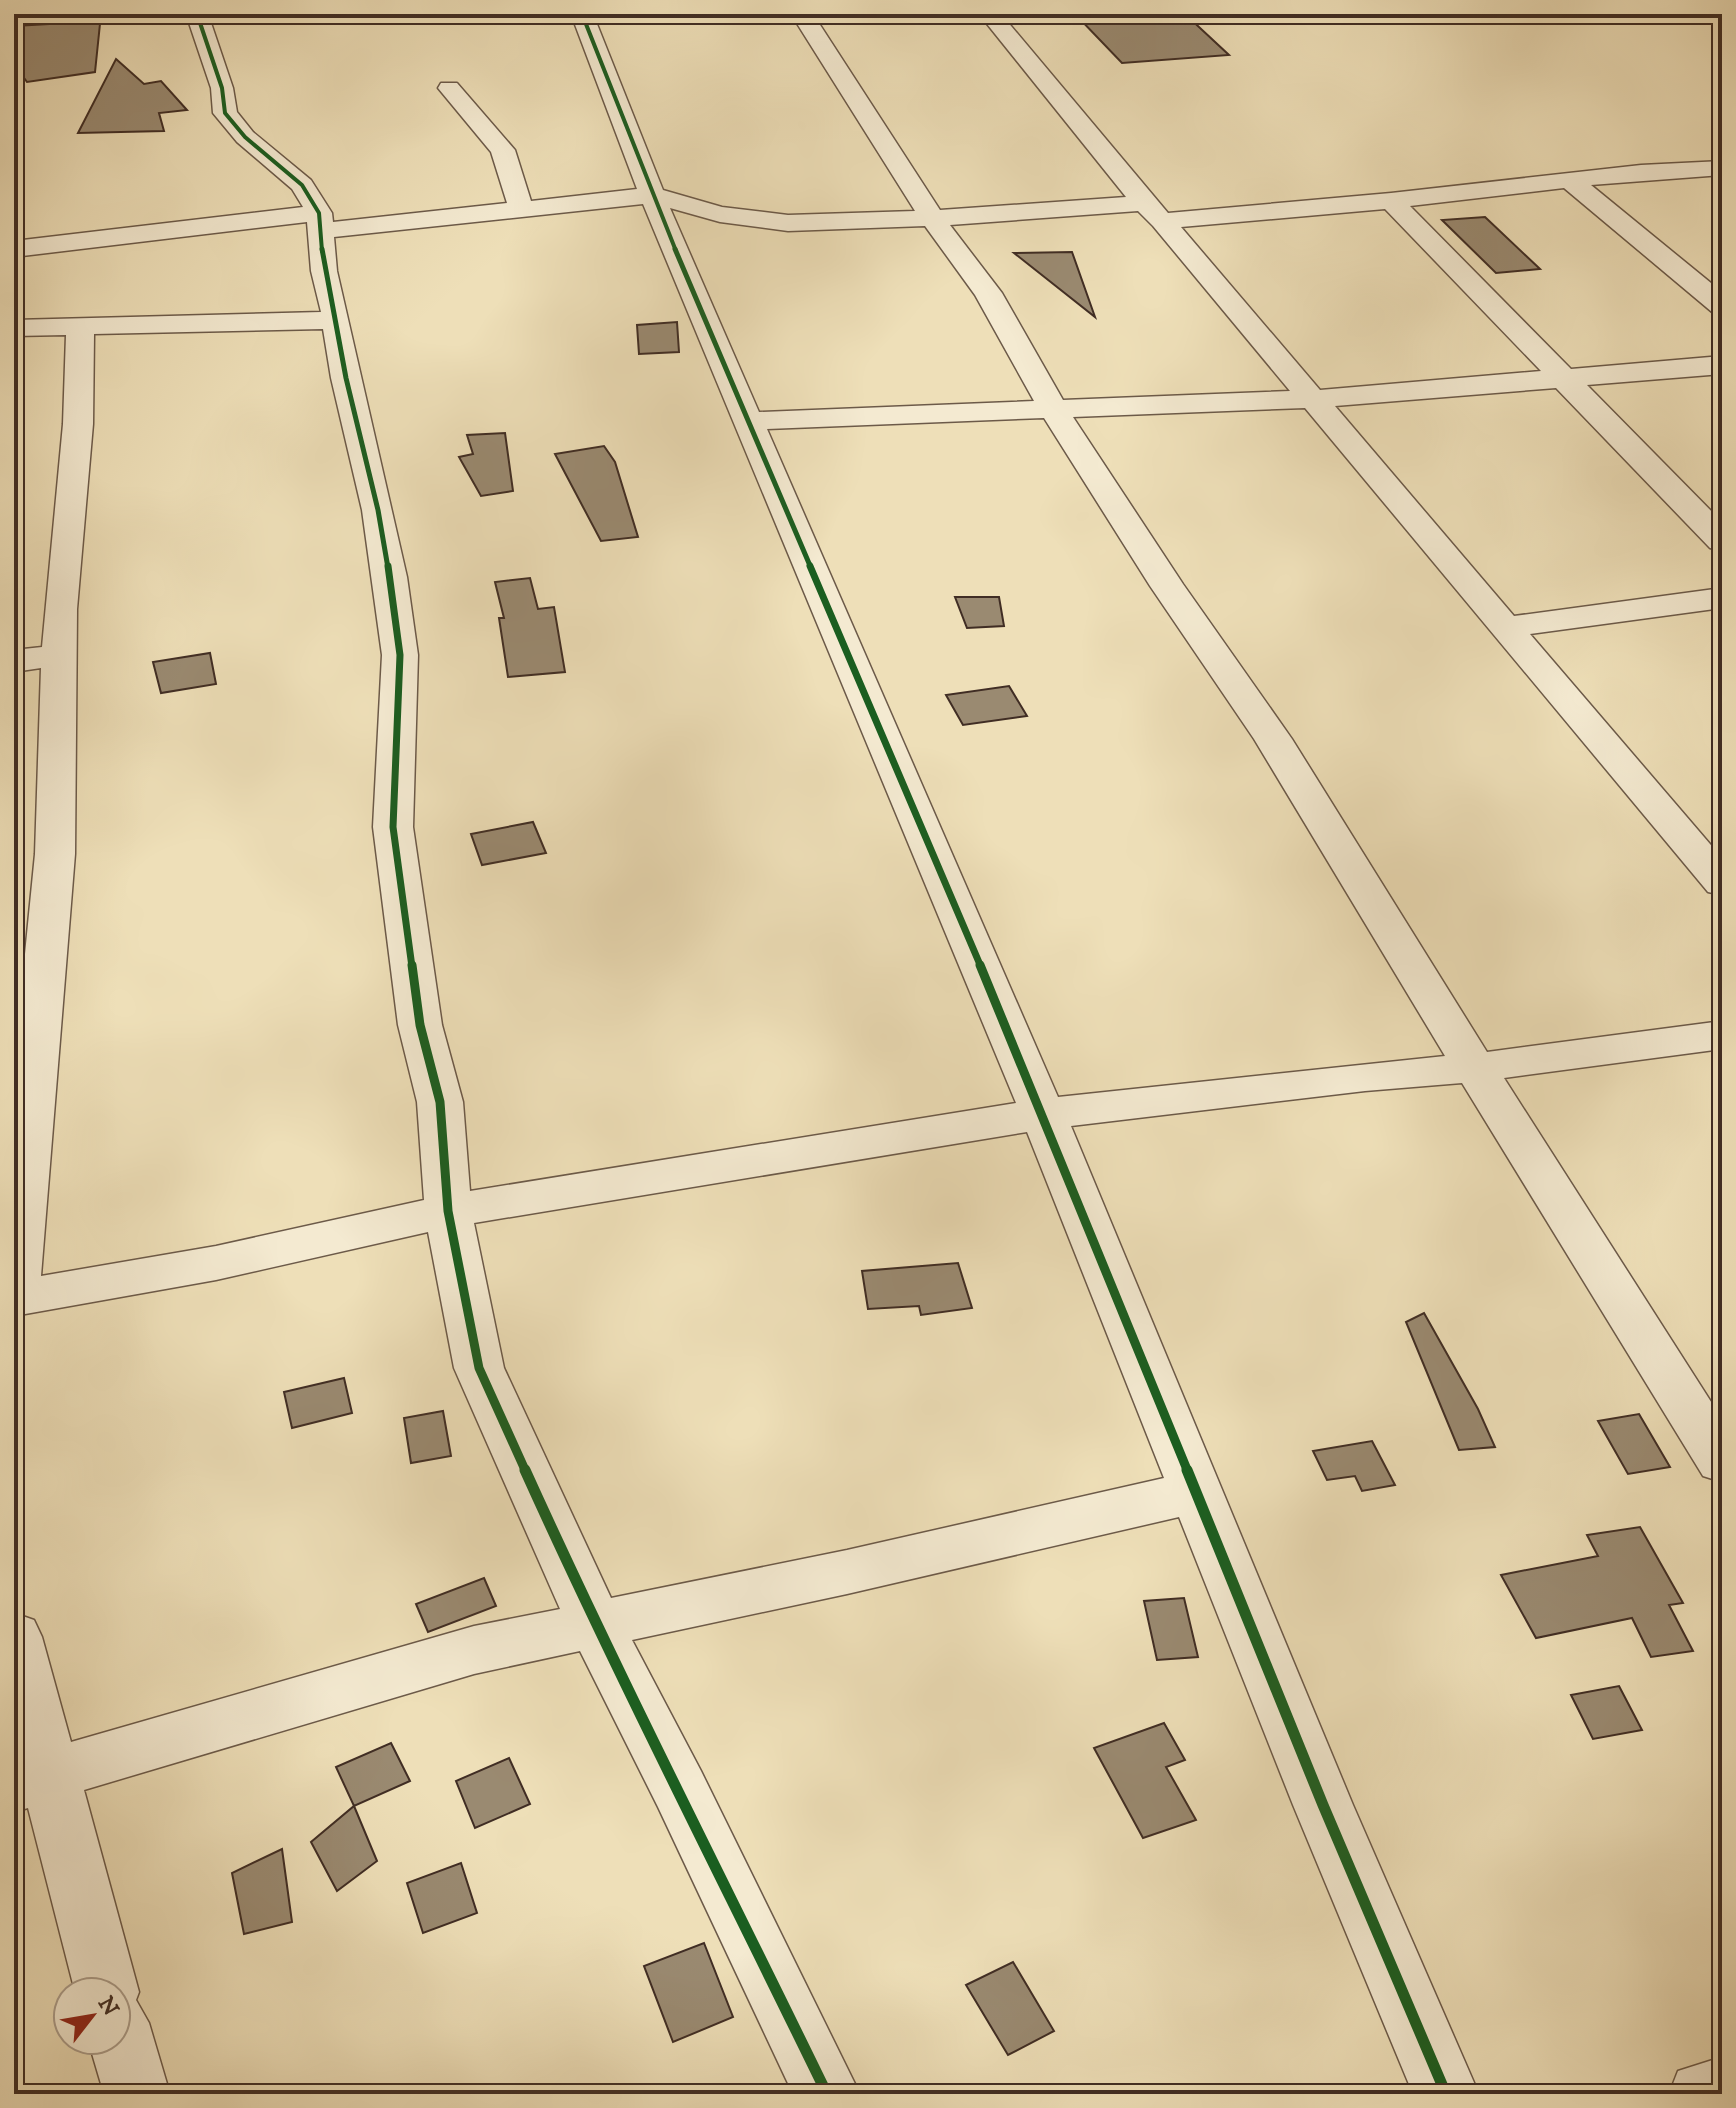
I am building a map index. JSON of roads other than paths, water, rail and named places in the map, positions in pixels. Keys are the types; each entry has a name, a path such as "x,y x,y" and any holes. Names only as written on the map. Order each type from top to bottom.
{"street":[{"path":"197,14 222,88 225,113 245,137 302,185 320,222 324,271 390,577 400,655 393,827 420,1025 440,1102 448,1211 479,1368 595,1625 680,1790 827,2094"},
{"path":"582,14 652,195 1043,1114 1323,1805 1446,2094"},
{"path":"802,14 934,218 988,293 1054,411 1167,586 1273,739 1722,1462"},
{"path":"990,14 1153,212 1722,883"},
{"path":"449,88 503,150 521,209"},
{"path":"14,249 320,222 521,209 652,195 720,214 788,223 1391,201 1568,179 1722,168"},
{"path":"1568,179 1722,306"},
{"path":"1391,201 1722,541"},
{"path":"14,328 337,320"},
{"path":"80,326 78,424 58,655 55,854 14,1298 216,1263 448,1211 1043,1114 1365,1077 1475,1068 1722,1035"},
{"path":"750,421 1313,399 1722,365"},
{"path":"1507,627 1722,598"},
{"path":"14,661 58,655"},
{"path":"32,1780 474,1650 847,1572 1197,1492"},
{"path":"14,1637 32,1780 101,1976"},
{"path":"126,2056 137,2094"},
{"path":"1702,2094 1722,2090"}]}
